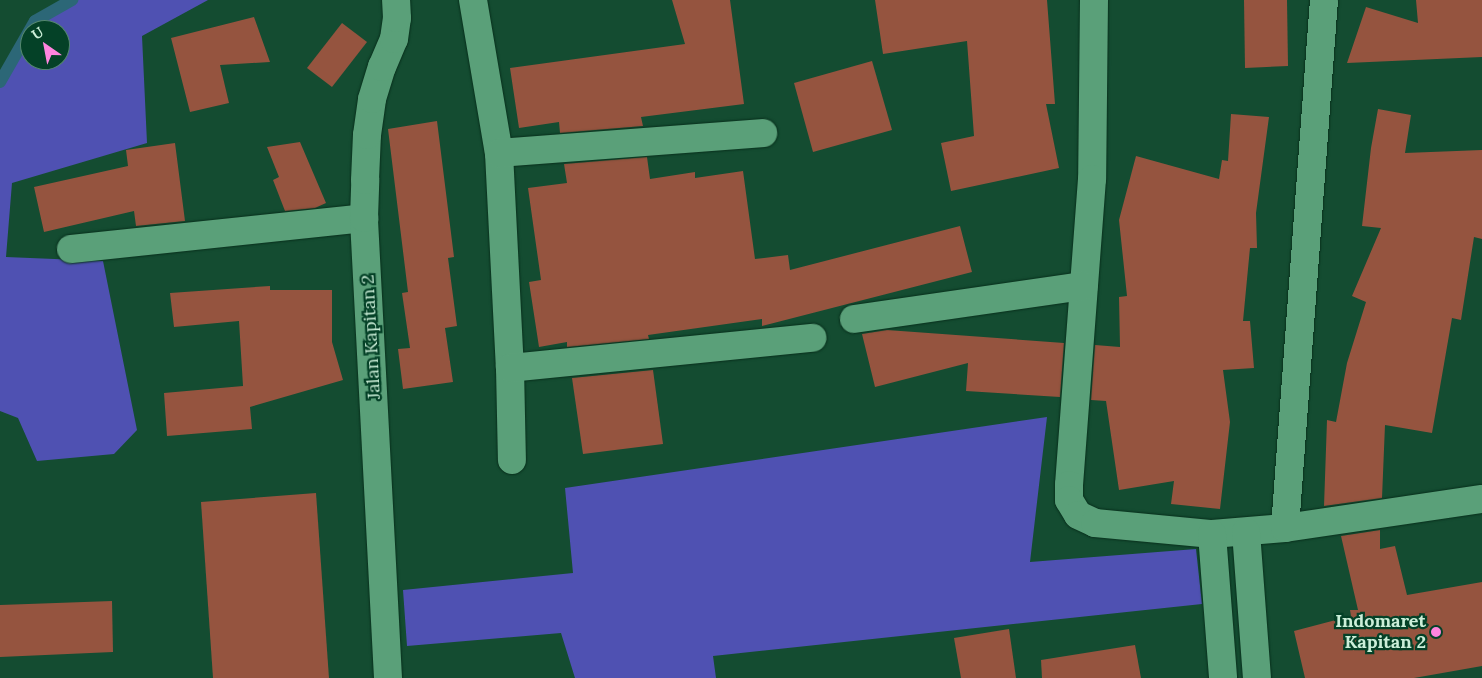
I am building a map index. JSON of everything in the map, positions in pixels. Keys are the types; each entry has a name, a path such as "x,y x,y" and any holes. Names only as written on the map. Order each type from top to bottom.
{"street":[{"name":"Jalan Kapitan 2","path":"388,678 364,218 368,126 372,99 382,67 394,39 397,18 396,0"},
{"path":"473,0 499,153 510,368 512,460"},
{"path":"1094,0 1092,179 1069,500 1078,515 1095,523 1212,534 1285,528 1482,499"},
{"path":"1285,528 1324,0"},
{"path":"499,153 764,133"},
{"path":"71,249 364,218"},
{"path":"854,318 1084,286"},
{"path":"510,368 813,338"},
{"path":"1246,532 1257,678"},
{"path":"1212,534 1224,678"}],"shaded area":[{"path":"72,0 208,0 142,36 147,143 12,183 6,257 103,261 137,430 114,454 37,461 18,418 0,411 0,82 20,47 20,70 70,70 70,20 37,20"},
{"path":"1047,417 1030,562 1196,549 1202,604 713,656 716,678 575,678 561,633 407,646 403,590 573,573 565,488"}],"building":[{"path":"672,0 730,0 744,104 641,117 643,126 560,133 559,122 519,128 510,68 685,44"},
{"path":"875,0 1047,0 1055,104 1046,104 1059,168 951,191 941,143 974,136 967,41 883,54"},
{"path":"1244,0 1287,0 1288,66 1245,68"},
{"path":"1416,0 1482,0 1482,57 1347,63 1366,7 1418,23"},
{"path":"254,17 270,62 220,65 229,103 190,112 171,38"},
{"path":"342,23 367,42 332,87 307,68"},
{"path":"872,61 892,130 813,152 794,83"},
{"path":"1378,109 1411,115 1405,153 1482,150 1482,239 1474,237 1461,320 1452,318 1432,433 1385,425 1382,498 1324,506 1327,420 1336,422 1347,363 1366,302 1352,296 1381,228 1362,226 1371,148"},
{"path":"1231,114 1269,117 1256,213 1257,248 1250,248 1243,321 1250,321 1254,368 1223,370 1230,422 1220,509 1171,504 1174,481 1119,490 1106,401 1091,400 1095,345 1120,347 1119,297 1127,296 1119,220 1136,156 1219,179 1222,160 1228,161"},
{"path":"437,121 454,257 448,258 457,326 445,328 453,382 403,389 398,349 410,348 402,293 408,292 388,129"},
{"path":"300,142 326,203 315,208 285,211 273,180 279,177 267,147"},
{"path":"175,143 185,221 136,226 134,211 44,232 34,187 128,166 126,150"},
{"path":"647,157 650,179 695,172 695,178 743,171 755,259 788,255 790,270 960,226 972,272 762,326 762,319 648,335 649,339 567,347 567,342 539,347 529,282 541,280 528,188 567,183 564,164"},
{"path":"270,286 270,290 332,290 332,342 343,380 250,407 252,429 167,436 164,393 243,386 239,321 174,327 170,293"},
{"path":"887,330 1064,343 1060,397 966,391 968,363 875,387 862,334"},
{"path":"653,370 663,444 583,454 572,378"},
{"path":"316,493 329,678 213,678 201,502"},
{"path":"1380,530 1380,549 1395,546 1407,595 1482,582 1482,666 1414,678 1305,678 1294,631 1351,616 1350,610 1358,610 1341,536"},
{"path":"112,601 113,652 0,657 0,605"},
{"path":"1009,629 1016,678 961,678 954,638"},
{"path":"1135,645 1141,678 1042,678 1041,660"}],"waterway":[{"path":"0,82 35,21 72,0"}],"place":[{"name":"Indomaret Kapitan 2","path":"1436,632"}]}
